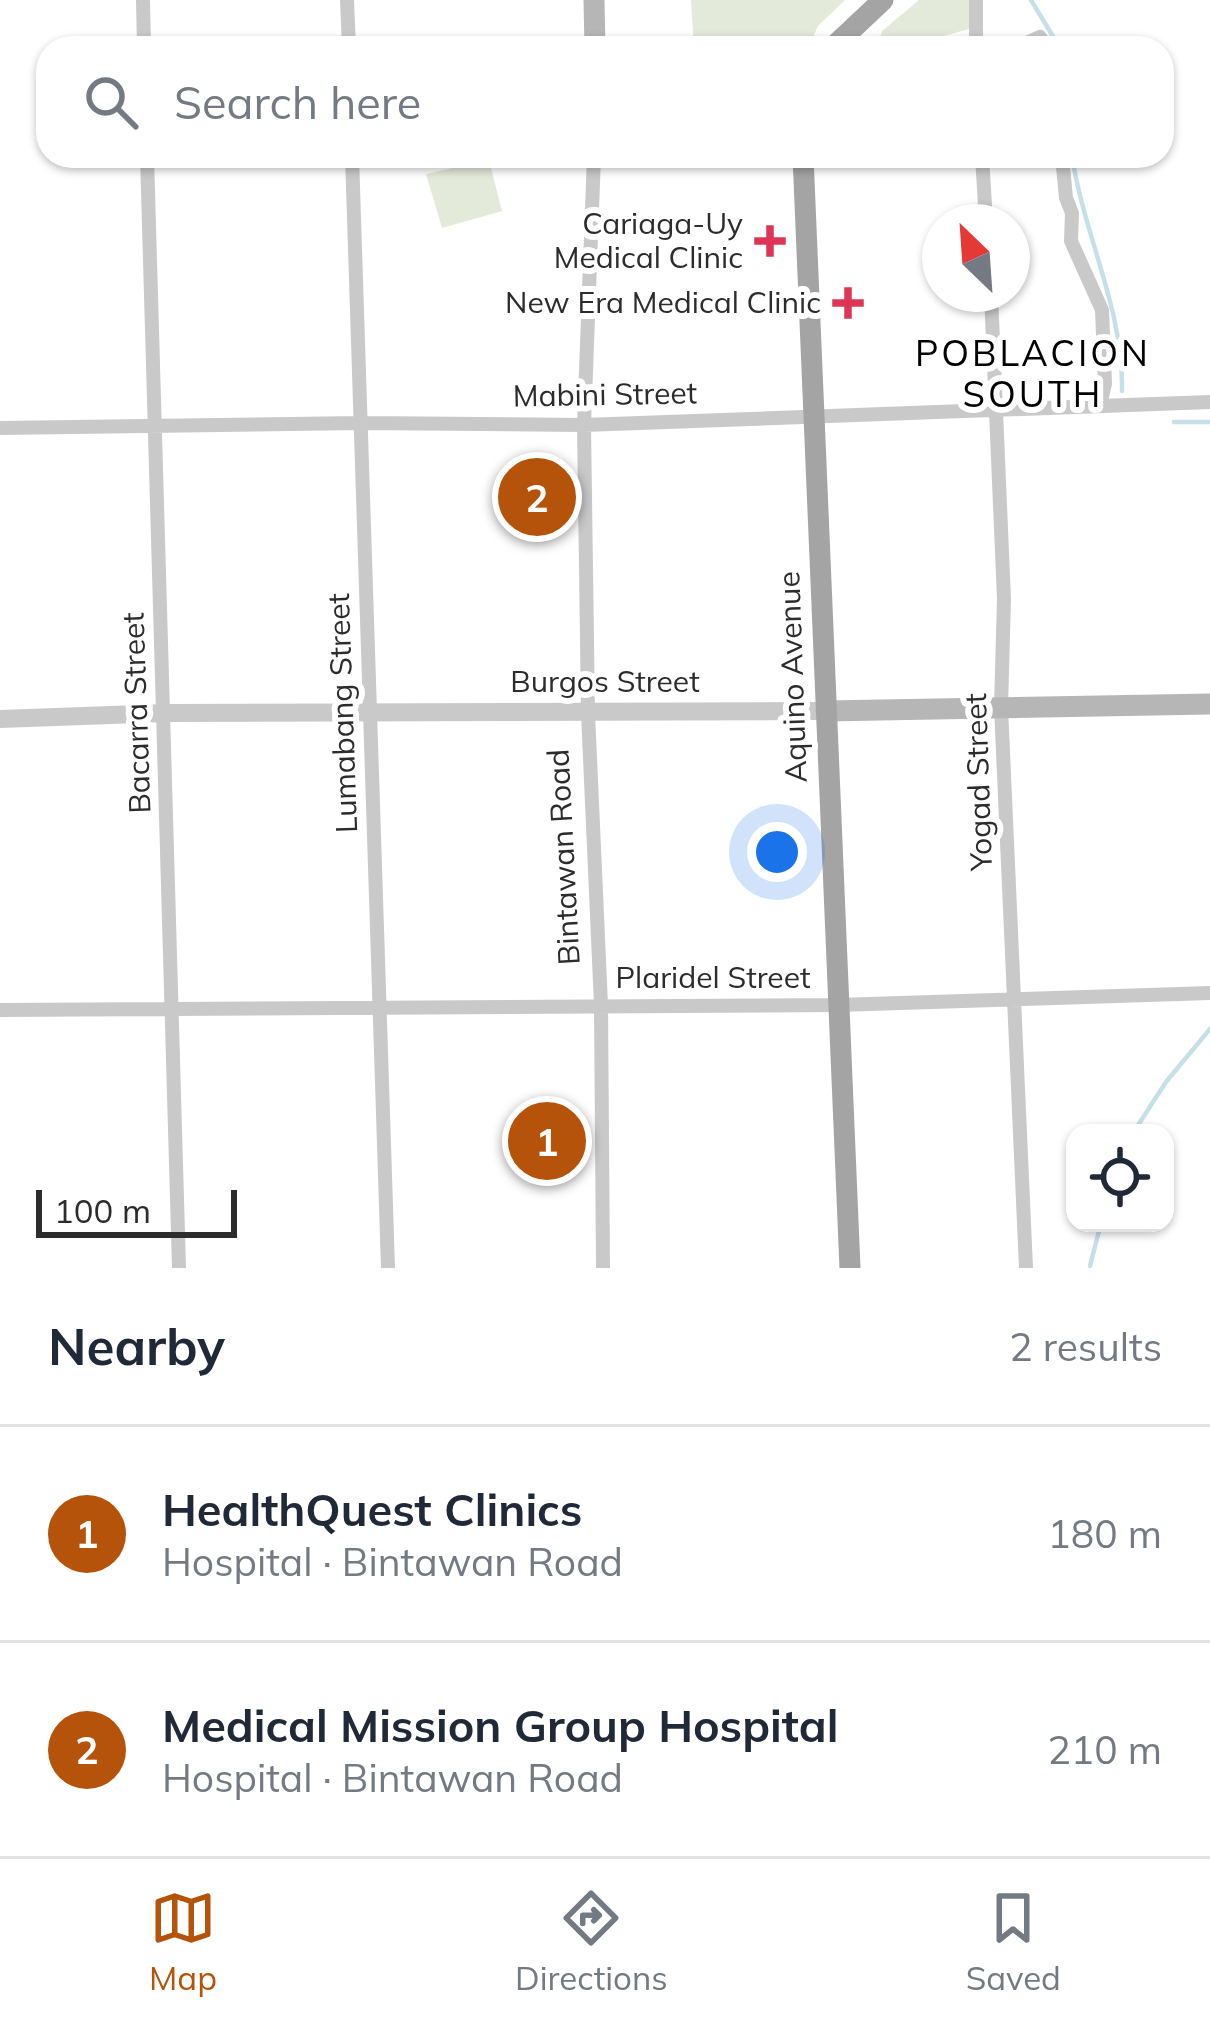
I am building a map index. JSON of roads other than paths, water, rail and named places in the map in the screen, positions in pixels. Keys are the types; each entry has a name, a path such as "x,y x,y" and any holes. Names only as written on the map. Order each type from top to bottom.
{"main road":[{"path":"594,0 595,36"},
{"path":"845,36 883,0"},
{"name":"Aquino Avenue","path":"803,168 850,1268"},
{"name":"Burgos Street","path":"826,711 1210,704"}],"street":[{"path":"143,0 144,36"},
{"path":"347,0 348,36"},
{"path":"976,0 976,36"},
{"name":"Bacarra Street","path":"147,168 179,1268"},
{"name":"Lumabang Street","path":"352,168 388,1268"},
{"name":"Bintawan Road","path":"594,168 584,425 588,713 601,1005 603,1268"},
{"path":"983,168 985,204"},
{"path":"1063,168 1072,213 1071,241 1102,310 1105,385 1100,405"},
{"name":"Yogad Street","path":"991,312 1004,598 1001,707 1026,1268"},
{"name":"Mabini Street","path":"0,428 584,425 1210,402"},
{"name":"Burgos Street","path":"0,719 370,711 826,711"},
{"name":"Plaridel Street","path":"0,1010 838,1005 1210,993"}],"waterway":[{"path":"1031,0 1053,36"},
{"path":"1074,168 1117,331 1122,391"},
{"path":"1174,422 1210,422"},
{"path":"1139,1124 1210,1029"},
{"path":"1090,1266 1099,1232"}],"place":[{"name":"Cariaga-Uy Medical Clinic","path":"770,241"},
{"name":"New Era Medical Clinic","path":"848,303"},
{"name":"Medical Mission Group Hospital","path":"537,497"},
{"name":"HealthQuest Clinics","path":"547,1141"}],"district":[{"name":"POBLACION SOUTH","path":"1033,374"}]}
